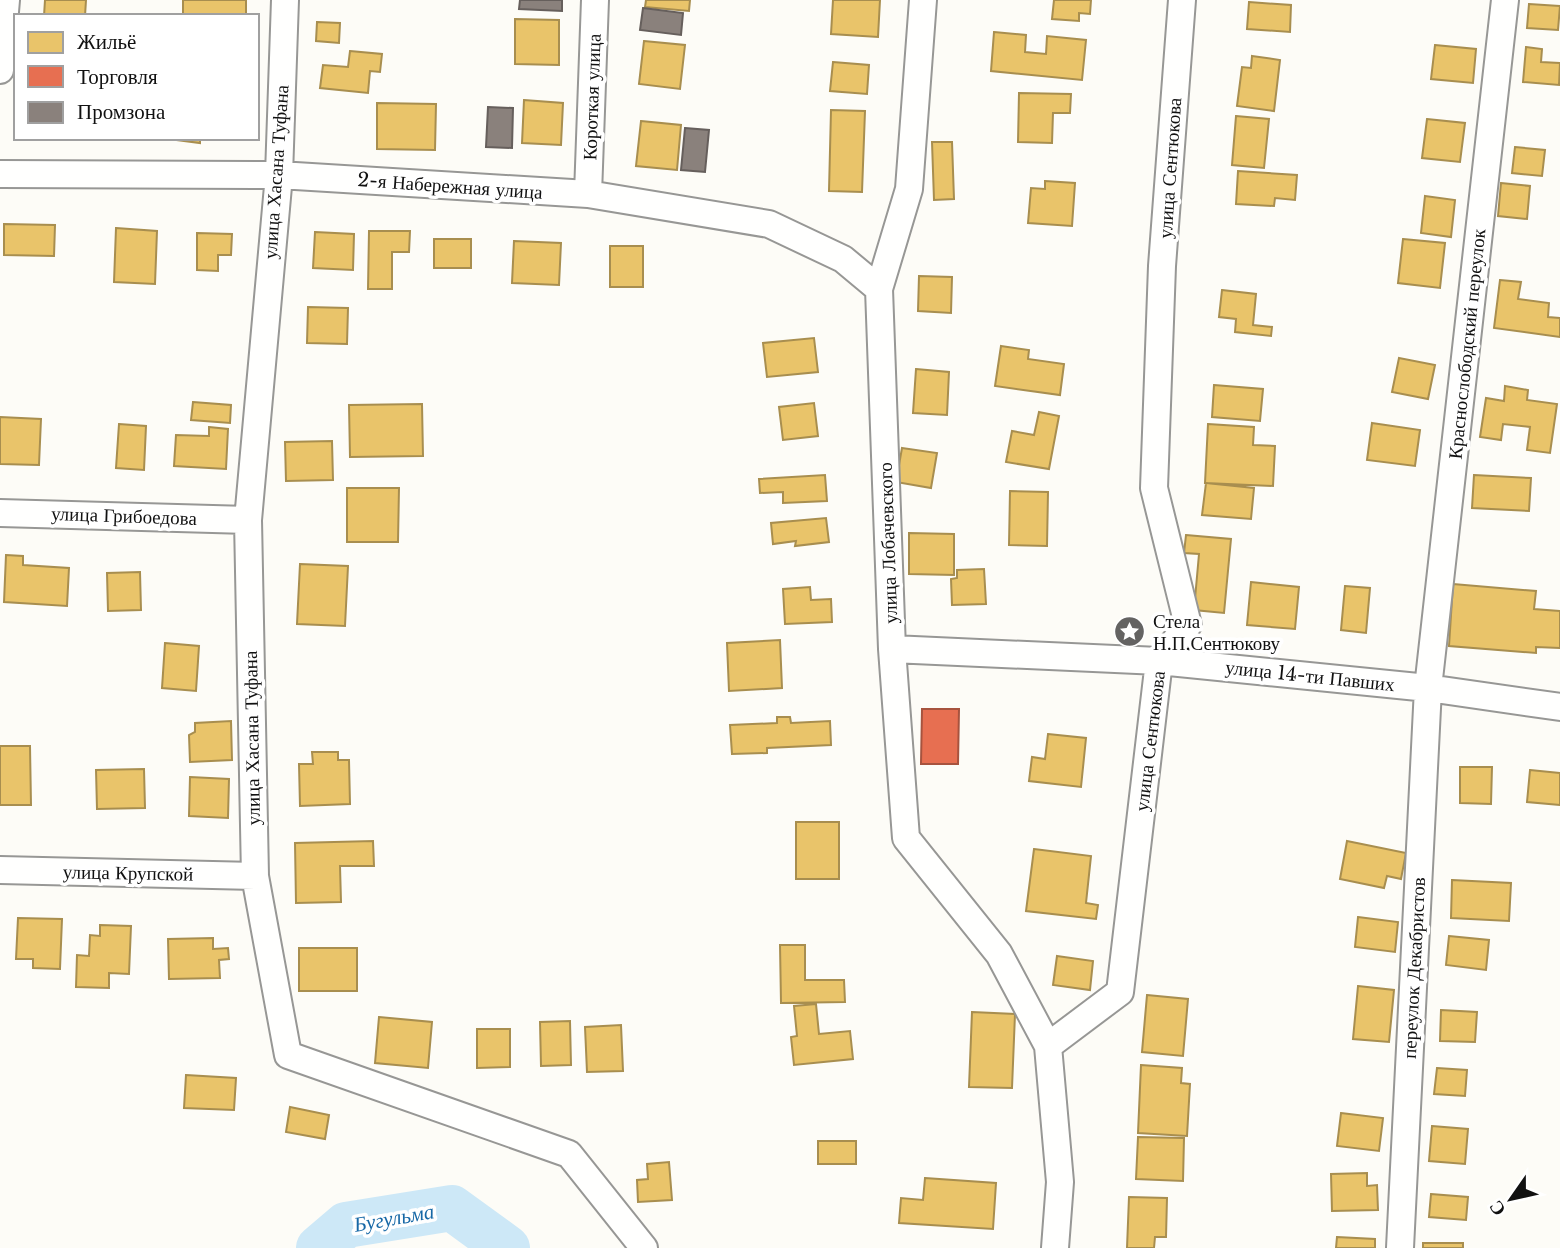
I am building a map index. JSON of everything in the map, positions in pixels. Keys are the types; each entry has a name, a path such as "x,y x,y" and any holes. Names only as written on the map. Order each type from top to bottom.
{"street":[{"path":"0,70 6,0"},
{"name":"улица Хасана Туфана","path":"285,0 279,175 248,520 255,876 288,1055 569,1154 644,1248"},
{"name":"Короткая улица","path":"588,194 595,0"},
{"name":"улица Лобачевского","path":"923,0 909,189 879,289 892,649 906,838 999,954 1048,1046"},
{"name":"улица Сентюкова","path":"1048,1046 1120,992 1159,661 1188,625 1154,488 1162,266 1182,0"},
{"name":"Краснослободский переулок","path":"1428,688 1505,0"},
{"name":"2-я Набережная улица","path":"0,174 279,175 588,194 768,224 843,258 879,289"},
{"name":"улица Грибоедова","path":"0,513 248,520"},
{"name":"улица 14-ти Павших","path":"892,649 1159,661 1428,688 1560,707"},
{"name":"переулок Декабристов","path":"1399,1248 1428,688"},
{"name":"улица Крупской","path":"0,870 255,876"},
{"path":"1048,1046 1060,1181 1055,1248"}],"building: Жильё":[{"path":"45,0 86,0 85,14 44,14"},
{"path":"183,0 246,0 246,14 183,14"},
{"path":"646,0 690,0 689,11 645,7"},
{"path":"833,0 880,0 878,37 831,34"},
{"path":"1054,0 1091,0 1090,14 1079,13 1079,21 1052,19"},
{"path":"1249,2 1291,5 1290,32 1247,29"},
{"path":"1529,4 1560,6 1558,30 1527,28"},
{"path":"515,19 559,20 559,65 515,64"},
{"path":"317,22 340,23 339,43 316,41"},
{"path":"994,32 1026,35 1025,52 1046,54 1047,36 1086,40 1082,80 991,71"},
{"path":"644,41 685,45 680,89 639,84"},
{"path":"1435,45 1476,49 1473,83 1431,79"},
{"path":"1526,47 1542,49 1541,62 1560,63 1559,85 1523,82"},
{"path":"350,51 382,54 380,72 370,71 368,93 320,88 323,65 348,67"},
{"path":"1252,56 1280,60 1274,111 1237,106 1242,67 1251,68"},
{"path":"833,62 869,65 867,94 830,91"},
{"path":"1019,93 1071,94 1070,113 1053,113 1052,143 1018,142"},
{"path":"524,100 563,103 561,145 522,143"},
{"path":"377,103 436,104 435,150 377,149"},
{"path":"831,110 865,111 862,192 829,191"},
{"path":"1236,116 1269,119 1264,168 1232,165"},
{"path":"1427,119 1465,123 1460,162 1422,158"},
{"path":"641,121 681,125 677,170 636,166"},
{"path":"177,140 200,140 200,143"},
{"path":"932,142 952,142 954,199 934,200"},
{"path":"1515,147 1545,150 1542,176 1512,173"},
{"path":"1238,171 1297,175 1295,200 1275,198 1274,206 1236,204"},
{"path":"1045,181 1075,183 1072,226 1028,223 1031,188 1045,189"},
{"path":"1501,183 1530,186 1527,219 1498,216"},
{"path":"1425,196 1455,200 1451,237 1421,233"},
{"path":"4,224 55,225 54,256 4,255"},
{"path":"116,228 157,231 155,284 114,282"},
{"path":"369,231 410,231 409,252 392,252 392,289 368,289"},
{"path":"315,232 354,234 353,270 313,268"},
{"path":"197,233 232,234 231,255 218,255 218,271 197,270"},
{"path":"434,239 471,239 471,268 434,268"},
{"path":"1403,239 1445,243 1440,288 1398,283"},
{"path":"514,241 561,243 559,285 512,283"},
{"path":"610,246 643,246 643,287 610,287"},
{"path":"919,276 952,277 951,313 918,311"},
{"path":"1500,280 1521,282 1518,299 1549,303 1548,317 1560,318 1560,337 1494,328"},
{"path":"1222,290 1256,294 1253,325 1272,327 1271,336 1235,332 1236,319 1219,317"},
{"path":"308,307 348,308 347,344 307,343"},
{"path":"814,338 818,372 767,377 763,343"},
{"path":"1001,346 1029,350 1028,359 1064,364 1060,395 995,386"},
{"path":"1399,358 1435,365 1428,399 1392,392"},
{"path":"916,369 949,372 947,415 913,413"},
{"path":"1214,385 1263,389 1260,421 1212,417"},
{"path":"1505,386 1528,390 1527,400 1557,404 1550,453 1527,450 1530,427 1503,424 1501,440 1480,437 1486,398 1504,401"},
{"path":"193,402 231,405 230,423 191,420"},
{"path":"814,403 818,436 783,440 779,407"},
{"path":"422,404 423,456 350,457 349,405"},
{"path":"1039,412 1059,416 1049,469 1006,462 1012,431 1034,435"},
{"path":"0,417 41,419 39,465 0,464"},
{"path":"1372,423 1420,430 1415,466 1367,460"},
{"path":"119,424 146,426 144,470 116,468"},
{"path":"1208,424 1254,427 1253,445 1275,446 1273,486 1205,483"},
{"path":"209,427 228,429 226,469 174,466 176,435 209,436"},
{"path":"332,441 333,480 286,481 285,442"},
{"path":"902,448 937,453 931,488 896,482"},
{"path":"825,475 827,501 783,503 783,492 760,493 759,479"},
{"path":"1474,475 1531,478 1529,511 1472,508"},
{"path":"1206,483 1254,488 1251,519 1202,515"},
{"path":"347,488 399,488 398,542 347,542"},
{"path":"1010,491 1048,492 1047,546 1009,545"},
{"path":"826,518 829,542 795,546 796,541 773,544 771,523"},
{"path":"909,533 954,534 954,575 909,574"},
{"path":"1186,535 1231,539 1224,613 1194,610 1199,554 1184,553"},
{"path":"6,555 23,556 23,565 69,568 67,606 4,602"},
{"path":"300,564 348,566 345,626 297,624"},
{"path":"984,569 986,604 952,605 951,579 957,578 957,570"},
{"path":"140,572 141,610 108,611 107,573"},
{"path":"1251,582 1299,587 1295,629 1247,625"},
{"path":"1453,584 1536,591 1534,609 1560,611 1560,648 1536,647 1536,653 1449,646"},
{"path":"1345,586 1370,588 1366,633 1341,630"},
{"path":"810,587 811,600 831,599 832,622 785,624 783,589"},
{"path":"780,640 782,688 729,691 727,643"},
{"path":"165,643 199,646 196,691 162,688"},
{"path":"777,717 790,717 791,723 830,721 831,745 767,748 767,753 732,754 730,725 777,723"},
{"path":"231,721 232,760 190,762 189,735 195,732 195,723"},
{"path":"1048,734 1086,738 1081,787 1029,781 1032,757 1045,759"},
{"path":"0,746 30,746 31,805 0,805"},
{"path":"312,752 338,752 338,760 349,760 350,804 300,806 299,764 313,764"},
{"path":"1460,767 1492,767 1491,804 1460,803"},
{"path":"144,769 145,808 97,809 96,770"},
{"path":"1530,770 1560,773 1560,805 1527,802"},
{"path":"190,777 229,779 228,818 189,816"},
{"path":"796,822 839,822 839,879 796,879"},
{"path":"373,841 374,866 340,866 341,902 296,903 295,843"},
{"path":"1347,841 1406,853 1401,879 1387,876 1384,888 1340,879"},
{"path":"1034,849 1091,856 1086,903 1098,905 1096,919 1026,911"},
{"path":"1452,880 1511,883 1509,921 1451,918"},
{"path":"1358,917 1398,922 1395,952 1355,947"},
{"path":"18,918 62,919 60,969 33,968 33,959 16,959"},
{"path":"100,925 131,926 129,974 109,973 109,988 76,987 77,955 89,956 90,935 100,936"},
{"path":"1449,936 1489,940 1486,970 1446,965"},
{"path":"213,938 213,949 228,948 229,959 219,960 220,978 169,979 168,939"},
{"path":"780,945 805,945 805,980 844,980 845,1002 781,1003"},
{"path":"299,948 357,948 357,991 299,991"},
{"path":"1057,956 1093,961 1090,990 1053,985"},
{"path":"1358,986 1394,990 1389,1042 1353,1039"},
{"path":"1147,995 1188,999 1183,1056 1142,1052"},
{"path":"816,1004 819,1034 850,1031 853,1059 794,1065 791,1037 797,1036 794,1006"},
{"path":"1441,1010 1477,1012 1475,1042 1440,1041"},
{"path":"972,1012 1015,1014 1012,1088 969,1087"},
{"path":"379,1017 432,1022 428,1068 375,1063"},
{"path":"570,1021 571,1065 541,1066 540,1022"},
{"path":"621,1025 623,1071 587,1072 585,1027"},
{"path":"477,1029 510,1029 510,1067 477,1068"},
{"path":"1141,1065 1182,1068 1181,1083 1190,1084 1187,1136 1138,1133"},
{"path":"1437,1068 1467,1070 1465,1096 1434,1094"},
{"path":"186,1075 236,1078 234,1110 184,1108"},
{"path":"290,1107 329,1115 325,1139 286,1132"},
{"path":"1341,1113 1383,1118 1379,1151 1337,1146"},
{"path":"1432,1126 1468,1129 1465,1164 1429,1161"},
{"path":"1138,1137 1184,1138 1183,1181 1136,1179"},
{"path":"818,1141 856,1141 856,1164 818,1164"},
{"path":"669,1162 672,1200 638,1202 637,1180 648,1179 647,1164"},
{"path":"1367,1173 1367,1186 1377,1185 1378,1210 1332,1211 1331,1174"},
{"path":"925,1178 996,1183 993,1229 899,1223 901,1198 923,1200"},
{"path":"1431,1194 1468,1197 1466,1220 1429,1217"},
{"path":"1129,1197 1167,1198 1166,1237 1155,1237 1154,1248 1127,1248"},
{"path":"1337,1237 1375,1239 1375,1248 1336,1248"},
{"path":"1423,1243 1463,1243 1463,1248 1423,1248"}],"building: Торговля":[{"path":"922,709 959,709 958,764 921,764"}],"building: Промзона":[{"path":"520,0 562,0 562,11 519,9"},
{"path":"643,8 683,13 681,35 640,30"},
{"path":"488,107 513,108 512,148 486,147"},
{"path":"685,128 709,130 705,172 681,170"}],"waterway":[{"name":"Бугульма","path":"319,1248 346,1225 452,1208 507,1248"}],"place":[{"name":"Стела Н.П.Сентюкову","path":"1130,632"}]}
